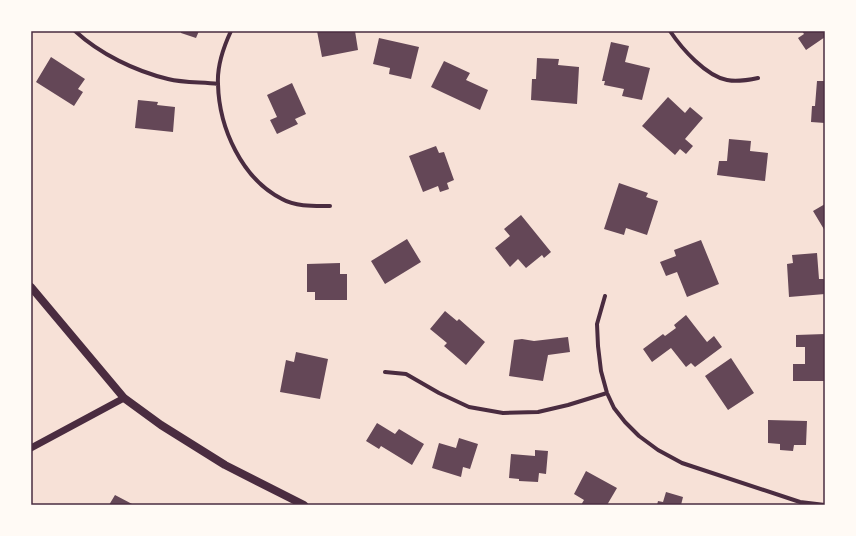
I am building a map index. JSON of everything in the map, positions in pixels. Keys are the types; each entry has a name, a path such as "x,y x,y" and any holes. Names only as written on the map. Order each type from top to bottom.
{"main road":[{"path":"31,287 124,398 161,425 225,465 304,505"}],"street":[{"path":"75,31 86,41 104,53 127,65 169,79 218,84"},
{"path":"231,31 220,68 218,84 223,119 230,142 253,176 264,188 283,200 306,205 330,206"},
{"path":"670,31 684,49 715,76 727,80 743,81 758,78"},
{"path":"605,296 597,324 601,371 607,393 614,408 639,436 658,450 682,463 800,502 825,504"},
{"path":"385,372 406,374 469,408 503,413 538,412 568,405 607,393"},
{"path":"31,448 124,398"}],"building":[{"path":"181,31 199,31 196,38 181,33"},
{"path":"317,31 355,31 358,50 322,57"},
{"path":"802,31 825,31 825,37 806,50 798,38 804,34"},
{"path":"379,38 419,47 411,79 389,74 390,68 373,64"},
{"path":"611,42 629,46 625,62 650,68 642,100 622,96 624,89 604,85 605,81 602,81"},
{"path":"51,57 85,79 78,89 83,92 74,106 36,82"},
{"path":"537,58 559,59 558,65 579,67 577,104 531,100 532,79 536,79"},
{"path":"444,61 470,73 466,80 488,90 480,110 431,87"},
{"path":"817,81 825,81 825,123 811,122 812,106 815,106"},
{"path":"292,83 306,114 295,119 298,124 277,134 270,120 277,117 267,95"},
{"path":"668,97 685,113 690,107 703,118 685,139 693,146 686,154 680,149 675,155 642,126"},
{"path":"138,100 158,102 157,105 175,107 173,132 135,128"},
{"path":"729,139 751,141 750,151 768,153 765,181 717,175 719,161 727,161"},
{"path":"436,146 439,153 444,152 454,180 447,183 449,189 440,192 438,186 423,192 409,156"},
{"path":"619,183 648,193 646,197 658,201 647,235 626,228 624,235 604,229"},
{"path":"825,204 825,231 813,211"},
{"path":"521,215 551,252 544,258 542,255 526,268 518,259 510,267 495,248 510,236 504,229"},
{"path":"407,239 421,262 385,284 371,261"},
{"path":"701,240 719,284 687,297 677,272 666,276 660,262 676,256 674,250"},
{"path":"817,253 819,279 824,279 825,294 789,297 787,264 793,263 792,255"},
{"path":"340,263 340,274 347,274 347,300 315,300 315,292 307,292 307,264"},
{"path":"445,311 457,321 459,319 485,342 466,365 444,346 447,343 430,329"},
{"path":"686,315 707,342 714,336 722,347 695,367 691,363 686,367 671,348 652,362 643,349 663,334 665,336 676,328 674,325"},
{"path":"825,334 825,381 793,381 793,364 805,364 805,347 796,347 796,335"},
{"path":"568,337 570,352 548,355 543,381 509,376 514,340 522,339 534,341"},
{"path":"296,352 328,359 320,399 280,392 286,360 294,362"},
{"path":"731,358 754,393 728,410 705,376"},
{"path":"768,420 807,421 806,445 794,445 793,451 780,450 780,444 768,443"},
{"path":"377,423 395,434 399,429 424,444 412,465 381,446 379,449 366,441"},
{"path":"459,438 478,444 470,469 463,467 461,477 432,468 439,443 456,448"},
{"path":"535,450 548,451 546,474 539,473 538,482 519,481 519,479 509,478 511,454 535,456"},
{"path":"586,471 617,488 607,505 581,505 584,500 574,494"},
{"path":"666,492 683,497 681,505 657,505 658,501 663,502"},
{"path":"115,495 134,505 109,505"}]}
